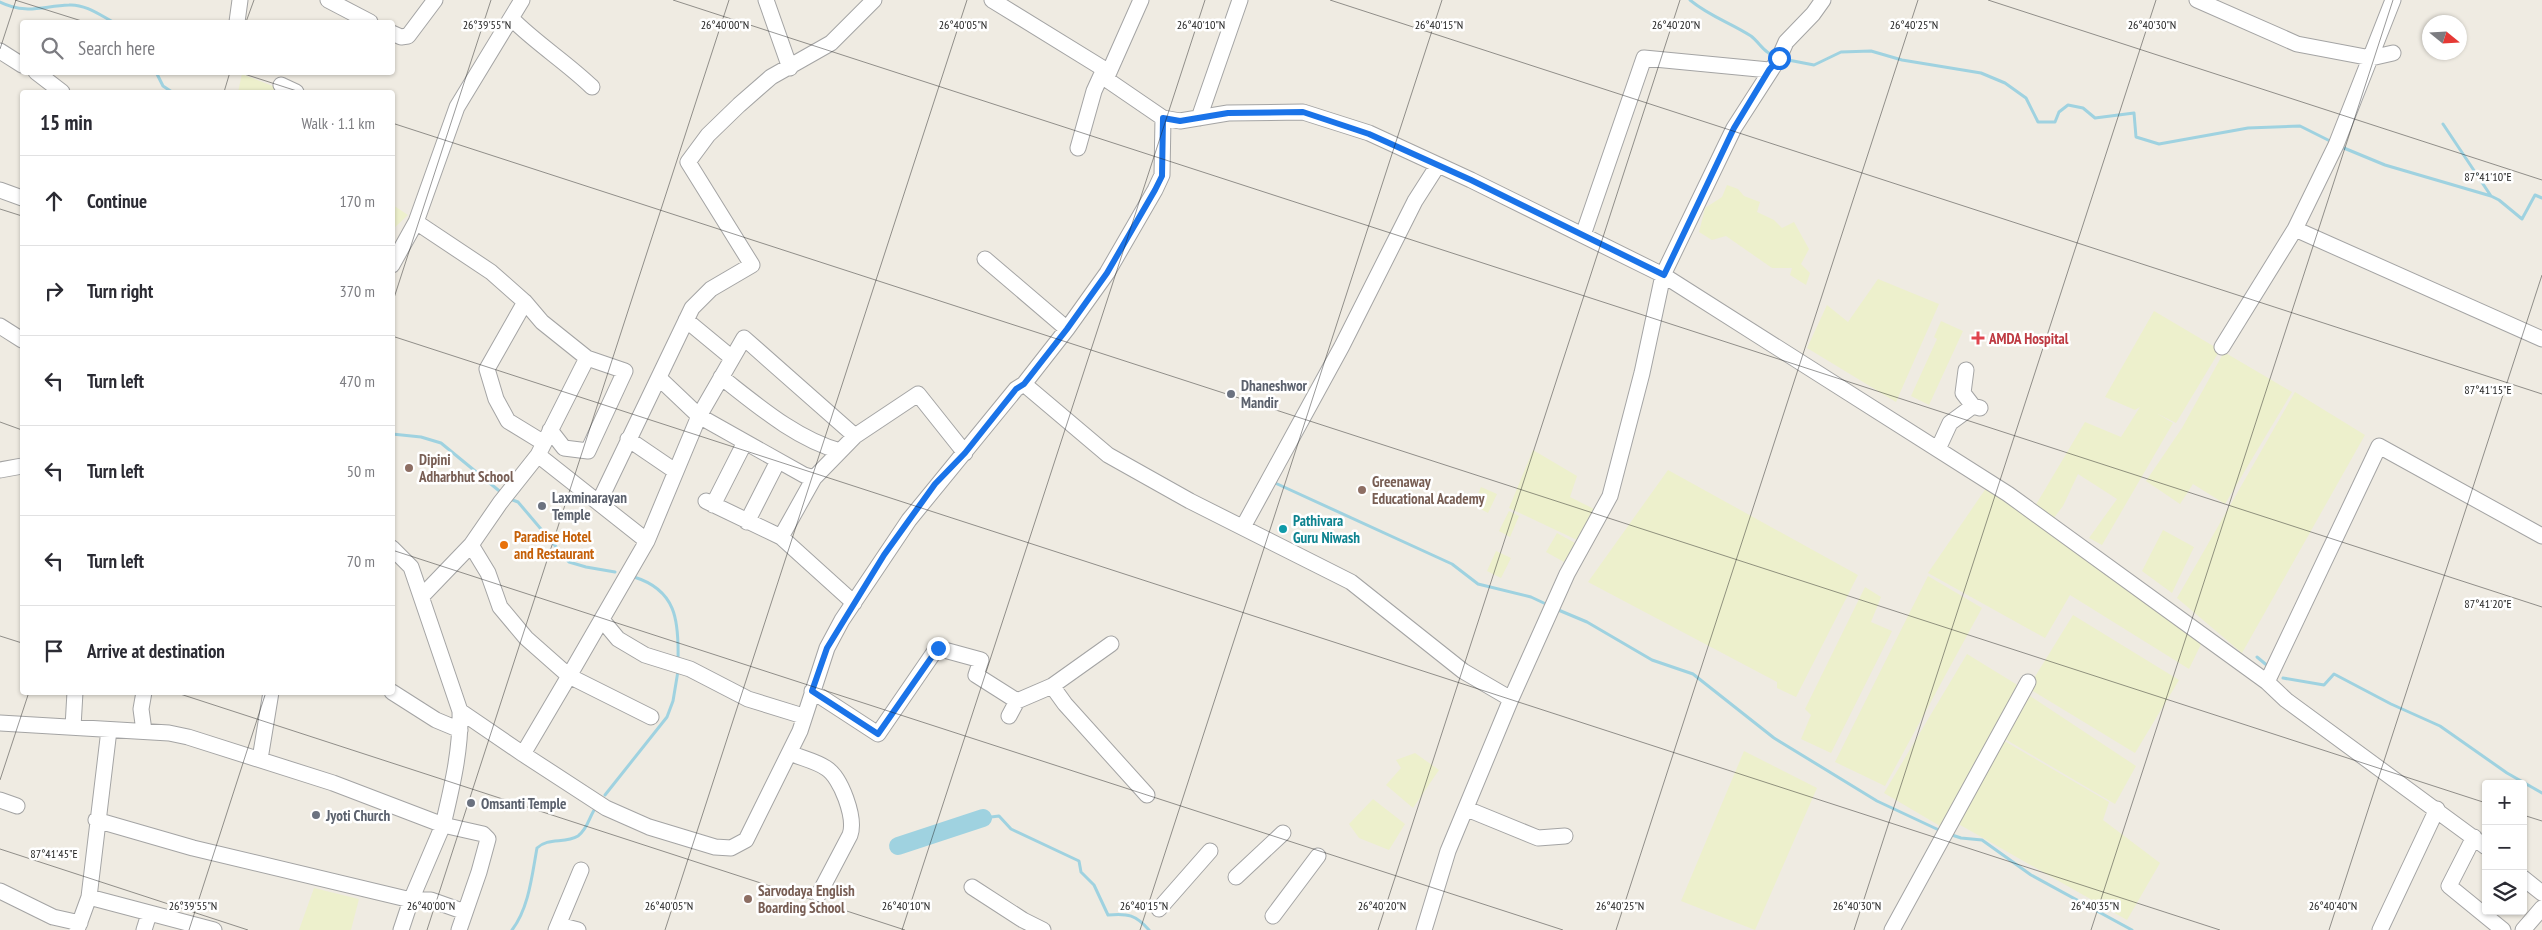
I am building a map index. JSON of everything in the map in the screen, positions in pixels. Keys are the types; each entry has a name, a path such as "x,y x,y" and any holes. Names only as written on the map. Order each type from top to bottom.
{"street":[{"path":"237,20 240,0"},
{"path":"328,0 366,20"},
{"path":"395,34 401,37 408,36 435,0"},
{"path":"395,260 416,222 457,107 522,0"},
{"path":"766,0 790,68"},
{"path":"599,502 692,308 711,289 752,265 688,162 708,135 771,76 790,68 831,43 874,0"},
{"path":"992,0 1105,74 1163,118 1180,121 1228,113 1303,112 1369,134 1438,165 1664,275 2008,494 2267,682 2286,700 2482,844"},
{"path":"1078,148 1094,91 1105,74 1141,0"},
{"path":"1200,118 1240,0"},
{"path":"1424,930 1448,851 1511,699 1541,638 1567,574 1610,496 1642,372 1664,275 1734,128 1769,70 1779,58 1786,42 1813,14 1823,0"},
{"path":"2197,0 2297,44 2371,58 2393,53"},
{"path":"2222,347 2295,229 2336,145 2393,0"},
{"path":"512,19 532,39 577,73 592,87"},
{"path":"0,51 20,64"},
{"path":"1583,236 1644,58 1769,70"},
{"path":"40,75 59,90"},
{"path":"281,85 292,90"},
{"path":"460,711 523,754 594,797 606,808 699,844 731,848 746,840 800,731 803,716 827,648 854,603 935,484 965,453 1016,389 1024,384 1067,329 1107,273 1162,176 1163,118"},
{"path":"1243,527 1342,346 1416,201 1438,165"},
{"path":"0,190 20,197"},
{"path":"416,222 491,272 525,302 542,322 587,358 625,371 588,451 544,443"},
{"path":"2295,229 2542,339"},
{"path":"984,259 1067,329"},
{"path":"525,302 487,369 496,399 508,421 544,443 599,502 647,541"},
{"path":"686,320 732,358"},
{"path":"0,326 20,339"},
{"path":"523,754 603,621 647,541 699,416 744,338 855,436"},
{"path":"422,596 471,545 544,443 587,358"},
{"path":"1938,449 1950,423 1976,407 1963,393 1966,370"},
{"path":"721,377 793,429 821,446 840,451"},
{"path":"658,378 699,416 778,461 804,475 814,478"},
{"path":"1024,384 1108,455 1351,582 1463,671 1511,699"},
{"path":"781,537 814,478 855,436 918,394 965,453"},
{"path":"628,439 675,471"},
{"path":"745,442 709,503 781,537 854,603"},
{"path":"2267,682 2379,446 2542,536"},
{"path":"747,522 778,461"},
{"path":"0,470 20,466"},
{"path":"471,545 488,573 500,607 526,638 569,676 650,717"},
{"path":"395,551 411,567 460,711 460,730 454,778 443,825 411,900 401,930"},
{"path":"603,621 618,639 645,655 690,669 748,699 803,716"},
{"path":"1009,716 1017,701 1052,686 1111,644"},
{"path":"812,691 878,734 938,648 981,660 976,675 1017,701"},
{"path":"1892,930 2028,682"},
{"path":"1052,686 1065,704 1147,795"},
{"path":"395,694 436,720 460,730"},
{"path":"73,727 74,695"},
{"path":"143,695 141,709 144,731"},
{"path":"260,759 271,695"},
{"path":"0,723 144,731 188,737 333,783 443,825 483,834 488,839 459,930"},
{"path":"0,891 53,917 79,926 88,897 96,820 109,730"},
{"path":"790,753 827,768 842,790 852,814 853,826 850,834 819,894"},
{"path":"0,800 17,806"},
{"path":"1467,809 1538,838 1565,836"},
{"path":"2380,930 2437,809"},
{"path":"96,820 193,848 411,900 430,900 465,912"},
{"path":"1236,877 1283,833"},
{"path":"2474,837 2449,886 2503,930"},
{"path":"1159,909 1210,851"},
{"path":"1273,916 1318,856"},
{"path":"578,930 558,927 581,870"},
{"path":"2527,881 2542,893"},
{"path":"972,887 1023,920 1043,930"},
{"path":"88,897 214,930"},
{"path":"2523,930 2542,908"},
{"path":"144,930 149,914"}],"green space":[{"path":"242,75 245,75 283,90 238,90"},
{"path":"1727,185 1738,189 1744,196 1760,202 1757,212 1774,220 1782,228 1794,222 1809,249 1801,264 1810,273 1806,285 1790,275 1792,268 1772,268 1726,236 1712,240 1699,232 1705,208 1722,197"},
{"path":"395,206 408,215 395,227"},
{"path":"1878,279 1939,304 1896,402 1807,348 1827,305 1848,322"},
{"path":"2154,311 2220,350 2176,423 2156,413 2173,423 2102,545 2089,538 2117,499 2078,474 2063,506 2053,519 2034,508 2085,422 2121,437 2140,407 2135,410 2105,397"},
{"path":"1941,321 1963,331 1929,405 1911,396 1937,339 1934,337"},
{"path":"2224,352 2292,392 2225,504 2193,484 2180,504 2146,481 2182,428"},
{"path":"2295,392 2365,435 2242,653 2177,598"},
{"path":"1533,450 1577,476 1570,497 1594,509 1579,541 1509,508"},
{"path":"1668,470 1858,575 1796,697 1777,688 1777,682 1588,582"},
{"path":"1993,478 2204,638 2189,669 2070,595 2045,638 1928,573"},
{"path":"1481,487 1497,494 1488,513 1473,505"},
{"path":"1509,511 1519,516 1510,537 1499,531"},
{"path":"2163,530 2194,547 2172,593 2142,571"},
{"path":"1557,533 1575,543 1564,562 1546,552"},
{"path":"1496,551 1511,558 1501,578 1487,571"},
{"path":"1928,576 1982,608 1885,786 1835,762"},
{"path":"1865,587 1881,597 1871,622 1892,631 1831,753 1801,739 1811,715 1805,709"},
{"path":"2073,615 2179,680 2135,753 2028,688"},
{"path":"1967,654 2024,689 1945,829 1884,793"},
{"path":"2030,696 2136,766 2115,804 2005,739"},
{"path":"2001,739 2109,802 2103,820 2160,863 2127,920 1955,822"},
{"path":"1744,751 1817,788 1755,930 1681,901"},
{"path":"1415,753 1439,770 1413,808 1386,785 1401,768 1396,760"},
{"path":"1373,799 1405,824 1389,850 1359,838 1349,824"},
{"path":"314,888 359,899 351,930 299,930"}],"waterway":[{"path":"1690,0 1705,11 1751,36 1765,50 1775,56"},
{"path":"0,2 27,9 75,5 92,10 110,20"},
{"path":"1783,59 1814,65 1841,52 1871,51 1902,60 1981,73 2005,83 2026,98 2038,122 2055,122 2059,112 2068,105 2083,108 2095,118 2134,113 2136,137 2159,144 2248,128 2300,126 2332,142"},
{"path":"158,75 163,86 169,90"},
{"path":"2443,124 2491,196 2499,200 2522,219 2535,195 2542,198"},
{"path":"2339,146 2385,165 2491,196"},
{"path":"395,434 421,437 441,443 503,494"},
{"path":"1273,482 1452,564 1478,584 1531,597 1548,605"},
{"path":"510,499 518,502 569,562 615,572"},
{"path":"634,577 648,583 667,598 676,620 678,660"},
{"path":"1556,609 1587,622 1652,660 1693,674 1774,738 1877,801 1941,831"},
{"path":"2257,657 2269,667"},
{"path":"605,795 667,717 673,701 678,671"},
{"path":"2283,678 2324,685 2334,674 2391,704 2440,726 2507,773 2542,793"},
{"path":"512,930 526,902 537,848 551,841 568,840 578,836 582,833 597,806"},
{"path":"983,818 999,816 1011,829 1079,861 1081,872 1094,885 1108,915 1121,914 1131,916 1140,921 1149,930"},
{"path":"898,846 983,818"},
{"path":"1949,834 1961,838 1982,840 2031,875 2132,930"}],"place":[{"name":"AMDA Hospital","path":"1978,338"},
{"name":"Dhaneshwor Mandir","path":"1231,394"},
{"name":"Dipini Adharbhut School","path":"409,468"},
{"name":"Greenaway Educational Academy","path":"1362,490"},
{"name":"Laxminarayan Temple","path":"542,506"},
{"name":"Pathivara Guru Niwash","path":"1283,529"},
{"name":"Paradise Hotel and Restaurant","path":"504,545"},
{"name":"Omsanti Temple","path":"471,803"},
{"name":"Jyoti Church","path":"316,815"},
{"name":"Sarvodaya English Boarding School","path":"748,899"}],"route":[{"path":"938,648 878,734 812,691 827,648 842,620 884,555 935,484 965,453 1016,389 1024,384 1067,329 1107,273 1162,176 1163,118 1180,121 1228,113 1303,112 1369,134 1471,180 1664,275 1734,128 1769,70 1779,58"}]}
